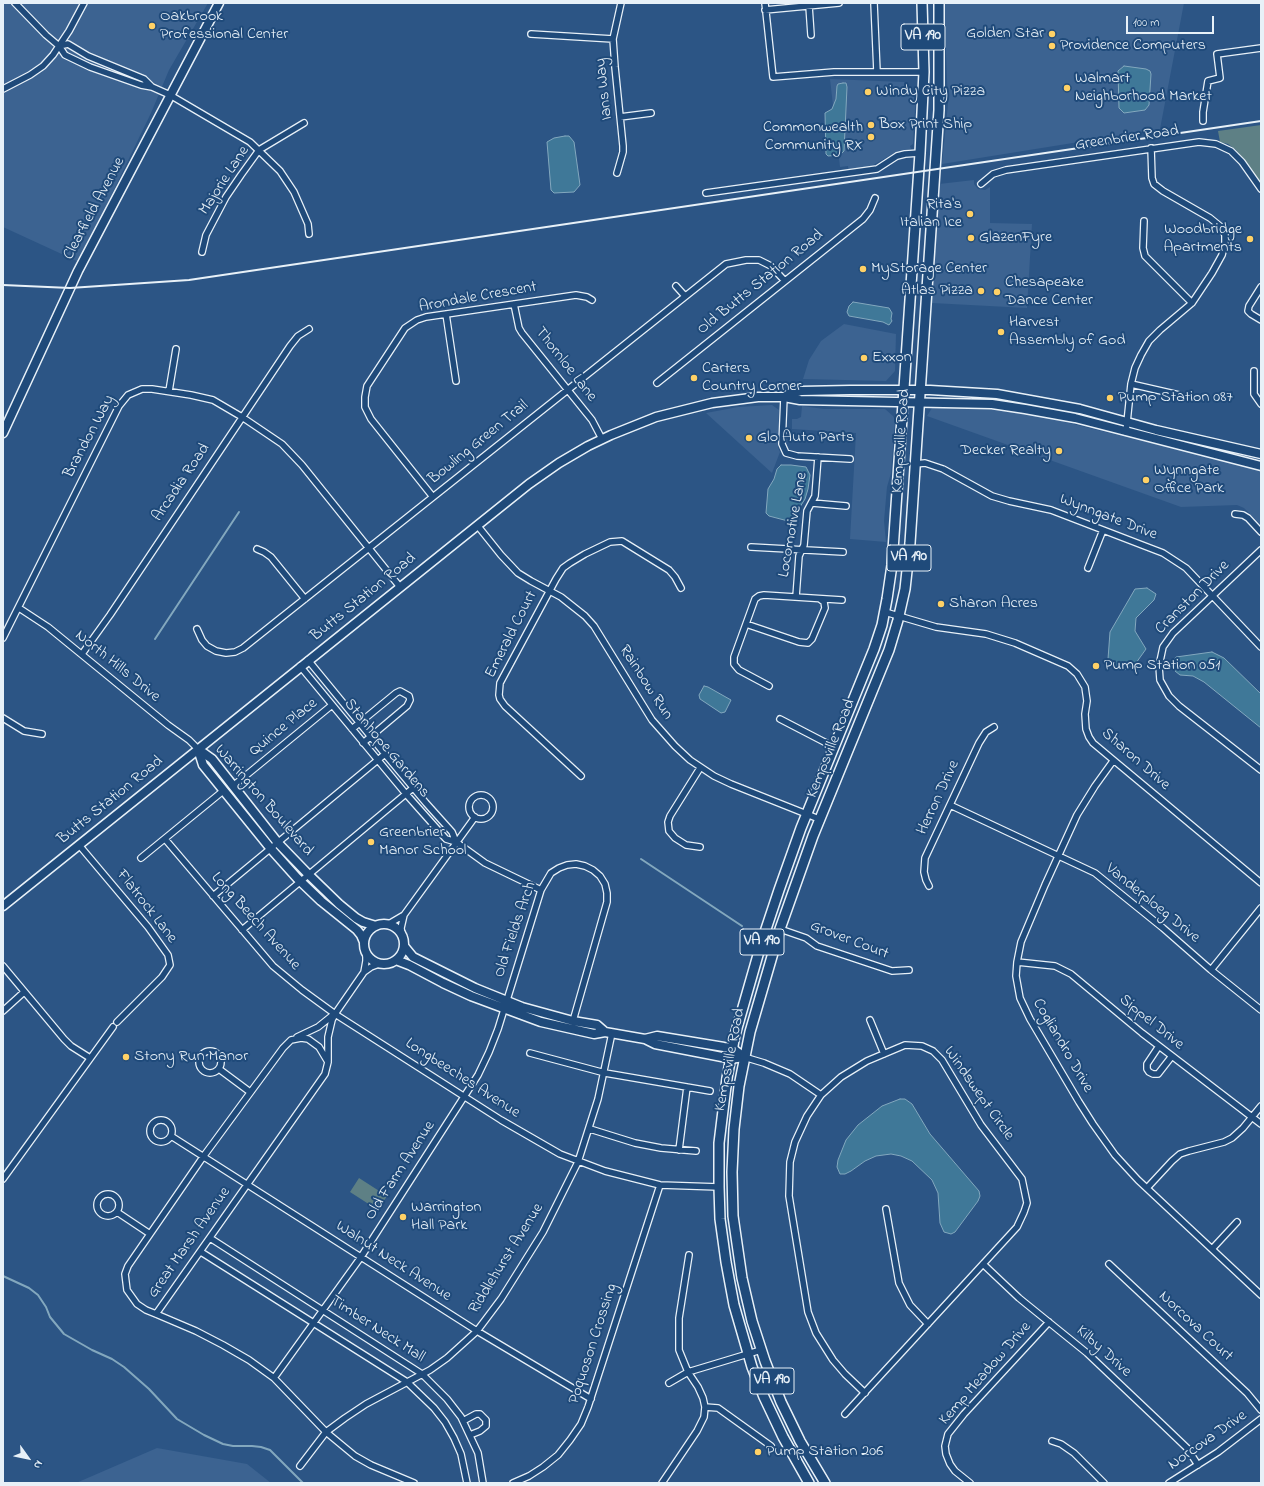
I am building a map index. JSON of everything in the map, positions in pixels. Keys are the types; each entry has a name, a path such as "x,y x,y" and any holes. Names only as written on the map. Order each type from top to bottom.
{"main road":[{"name":"Clearfield Avenue","path":"3,433 74,280 219,3"},
{"name":"Kempsville Road","path":"809,1483 773,1417 756,1378 734,1305 720,1219 718,1187 721,1122 732,1048 740,1014 762,941 807,814 874,649 885,612 892,565 920,153 924,72 922,3"},
{"name":"Kempsville Road","path":"825,1483 790,1422 772,1382 752,1321 742,1278 734,1216 732,1172 734,1129 744,1057 756,1009 780,929 797,877 819,819 889,650 900,616 908,565 939,110 939,3"},
{"name":"Butts Station Road","path":"784,396 801,391 920,390 971,392 1016,397 1080,409 1261,454"},
{"name":"Butts Station Road","path":"3,906 300,666 545,472 588,446 650,419 690,407 733,399 784,396 800,400 979,403 1075,418 1261,466"},
{"name":"Warrington Boulevard","path":"198,749 212,759 278,843 308,874 356,918 376,926"},
{"name":"Warrington Boulevard","path":"198,749 203,765 271,849 300,881 321,901 357,930 364,942"},
{"path":"404,946 396,960 390,963 379,964 369,958 366,954 364,942 368,933 376,926 387,925 396,928 402,936 404,946 413,957 542,1022 594,1034 608,1032 645,1039 655,1044 730,1058 744,1057"},
{"path":"396,960 467,994 505,1004 522,1006 573,1021 597,1025 608,1032"},
{"path":"645,1039 657,1036 732,1048 744,1057"}],"street":[{"path":"14,3 59,46 65,55 90,67 141,85 152,86"},
{"path":"3,89 30,75 43,66 69,31 84,3"},
{"name":"Ians Way","path":"617,173 623,152 613,38 621,3"},
{"path":"765,3 773,77 834,72 924,72"},
{"path":"765,10 839,3"},
{"path":"874,3 877,72"},
{"path":"809,6 811,35"},
{"path":"531,34 613,38"},
{"path":"59,46 68,44 88,56 144,79 152,86 250,142 280,171 294,192 308,224 309,234"},
{"path":"1204,121 1203,112 1208,81 1220,78 1217,54 1261,48"},
{"path":"620,117 651,113"},
{"name":"Majorie Lane","path":"202,252 206,235 226,197 259,150 304,123"},
{"name":"Greenbrier Road","path":"981,184 993,174 1006,170 1199,142 1216,144 1231,151 1242,162 1261,189"},
{"path":"1126,432 1131,384 1138,361 1150,341 1192,303 1201,292 1222,255 1225,243 1225,235 1221,227 1210,218 1163,191 1154,184 1152,178 1151,148"},
{"path":"706,193 877,169 897,156 920,153"},
{"name":"Old Butts Station Road","path":"657,384 784,280 862,219 870,210 875,198"},
{"path":"1144,221 1143,248 1145,256 1192,303"},
{"name":"Bowling Green Trail","path":"197,629 198,634 207,646 220,652 235,652 243,648 721,268 735,261 751,259 767,263 784,280"},
{"path":"676,286 685,296"},
{"path":"1261,287 1249,306 1248,311 1261,320"},
{"name":"Arondale Crescent","path":"433,497 371,419 365,407 366,390 370,381 406,328 417,320 446,314 576,295 587,297 592,300"},
{"name":"Thornloe Lane","path":"514,304 519,328 522,333 592,420 602,439"},
{"path":"446,314 456,381"},
{"name":"Arcadia Road","path":"82,654 290,346 298,336 308,329"},
{"path":"169,392 176,349"},
{"path":"1254,371 1254,394 1261,404"},
{"path":"1131,384 1178,395"},
{"name":"Brandon Way","path":"3,638 123,400 134,391 148,388 213,400 242,416 282,444 296,458 400,587"},
{"path":"784,396 782,444 787,454 818,458 850,459"},
{"name":"Locomotive Lane","path":"796,597 799,556 804,545 807,511 815,496 818,458"},
{"name":"Wynngate Drive","path":"915,464 924,464 944,469 992,496 1051,510 1163,553 1186,568 1261,647"},
{"path":"812,503 846,506"},
{"path":"1235,514 1243,515 1248,518 1261,532"},
{"name":"Rainbow Run","path":"478,525 510,565 526,578 571,604 594,626 652,720 674,746 700,768 731,784 819,819"},
{"path":"1088,568 1103,530"},
{"name":"Emerald Court","path":"581,776 505,706 499,695 498,689 500,683 549,591 561,572 570,562 610,542 616,540 622,541 669,570 675,576 681,588"},
{"path":"751,547 843,552"},
{"path":"257,549 270,557 305,599"},
{"name":"Cranston Drive","path":"1261,550 1173,633 1167,640 1160,656 1158,666 1160,680 1167,693 1179,706 1261,770"},
{"path":"769,686 738,670 734,664 734,657 754,602 760,596 764,595 842,600"},
{"path":"746,624 799,642 808,643 812,639 825,608 824,602 819,598"},
{"name":"North Hills Drive","path":"18,608 48,627 168,725 189,740 198,749"},
{"name":"Sharon Drive","path":"885,612 936,627 986,634 1015,643 1068,666 1077,674 1085,687 1087,701 1085,722 1089,737 1097,747 1261,883"},
{"name":"Stanhope Gardens","path":"308,660 370,737 452,832 456,842"},
{"name":"Stanhope Gardens","path":"300,666 406,794 446,839 456,842 485,863 541,890"},
{"path":"352,729 396,693 400,691 409,696 410,700 407,706 363,743"},
{"path":"338,698 340,714"},
{"name":"Quince Place","path":"233,786 332,705"},
{"path":"3,718 24,730 42,734"},
{"path":"780,719 834,747"},
{"name":"Herron Drive","path":"929,886 924,872 925,858 979,743 986,732 994,726"},
{"path":"213,896 385,754"},
{"name":"Cogliandro Drive","path":"1113,761 1085,800 1028,923 1021,942 1017,962 1018,986 1023,1004 1030,1019 1099,1134 1125,1166 1261,1296"},
{"path":"700,768 670,816 668,822 670,831 675,838 686,845 700,847"},
{"path":"242,930 413,788"},
{"path":"141,858 223,791"},
{"path":"477,795 486,795 490,797 494,806 491,814 484,819 475,817 469,810 470,801 477,795"},
{"name":"Vanderploeg Drive","path":"950,805 1090,870 1108,882 1211,970 1261,1010"},
{"path":"402,936 401,928 404,915 475,817"},
{"name":"Long Beech Avenue","path":"165,839 273,966 302,990 335,1014"},
{"name":"Flatrock Lane","path":"79,845 148,927 168,955 170,965 162,977 117,1022"},
{"name":"Old Fields Arch","path":"466,1096 489,1052 541,890 551,873 558,868 576,864 593,870 600,876 605,884 607,902 573,1021"},
{"path":"1211,970 1261,908"},
{"path":"387,925 404,915"},
{"name":"Grover Court","path":"780,929 806,938 817,946 892,971 909,970"},
{"name":"Great Marsh Avenue","path":"364,972 366,954"},
{"name":"Sippel Drive","path":"1017,962 1055,966 1071,974 1159,1046 1261,1124"},
{"name":"Great Marsh Avenue","path":"335,1014 318,1027 291,1040 283,1048 203,1157 128,1266 125,1274 125,1282 127,1290 137,1304 156,1314 201,1252 247,1184 320,1082 328,1068 329,1028 335,1014 364,972 379,964"},
{"path":"3,966 64,1039 71,1046 90,1058"},
{"path":"3,1011 24,992"},
{"name":"Longbeeches Avenue","path":"335,1014 528,1136 560,1154 578,1162 625,1177 660,1185 718,1187"},
{"path":"870,1020 884,1054"},
{"path":"3,1179 113,1027"},
{"name":"Riddlehurst Avenue","path":"300,1466 326,1432 366,1404 422,1374 447,1358 477,1331 501,1299 543,1232 578,1162 590,1129 605,1073 608,1032"},
{"path":"291,1040 301,1038 308,1039 319,1047 328,1062"},
{"name":"Windswept Circle","path":"845,1414 865,1393 984,1264 1017,1227 1021,1220 1026,1202 1022,1179 981,1125 942,1060 933,1051 922,1046 910,1044 867,1061 841,1077 821,1095 807,1116 795,1142 790,1162 789,1196 808,1312 825,1349 832,1360 865,1393"},
{"path":"1159,1046 1147,1064 1147,1069 1149,1072 1158,1074 1172,1056"},
{"path":"530,1053 605,1073 710,1091"},
{"path":"744,1057 764,1063 790,1074 821,1095"},
{"path":"219,1069 250,1092"},
{"path":"679,1150 687,1087"},
{"name":"Old Farm Avenue","path":"274,1378 361,1257 434,1142 466,1096"},
{"path":"1148,1188 1180,1154 1224,1142 1239,1132 1261,1106"},
{"path":"590,1129 635,1143 679,1150 696,1151"},
{"name":"Walnut Neck Avenue","path":"171,1136 477,1331 591,1399"},
{"name":"Poquoson Crossing","path":"513,1483 544,1467 558,1455 580,1424 591,1399 660,1185"},
{"path":"886,1209 899,1283 910,1305 928,1324"},
{"path":"116,1212 150,1234"},
{"path":"1212,1249 1237,1222"},
{"name":"Timber Neck Mall","path":"210,1238 422,1374 447,1399 463,1421 478,1453 483,1483"},
{"name":"Timber Neck Mall","path":"201,1252 407,1382 434,1408 451,1432 461,1454 467,1483"},
{"path":"662,1483 702,1424 705,1407 698,1387 688,1372 679,1350 679,1318 688,1255"},
{"name":"Kilby Drive","path":"984,1264 1019,1298 1087,1354 1190,1451 1198,1465"},
{"name":"Norcova Court","path":"1109,1264 1247,1393 1261,1410"},
{"path":"156,1314 196,1331 249,1360 274,1378 326,1432 355,1456 372,1466 414,1483"},
{"name":"Kemp Meadow Drive","path":"970,1483 955,1471 950,1464 945,1446 948,1434 964,1414 1049,1322"},
{"path":"669,1383 688,1372 761,1350"},
{"path":"705,1407 718,1408 771,1446"},
{"path":"463,1421 476,1414 480,1414 486,1420 486,1426 470,1435"},
{"name":"Norcova Drive","path":"1169,1483 1233,1441 1261,1419"},
{"path":"1052,1441 1062,1444 1074,1453 1104,1483"}],"shaded area":[{"path":"3,3 208,3 169,70 151,113 79,262 3,227"},
{"path":"944,3 1184,3 1160,129 942,164 948,104"},
{"path":"1124,66 1146,69 1150,71 1149,105 1145,110 1124,113 1119,108 1118,71"},
{"path":"830,79 904,82 911,91 916,91 913,144 910,146 911,149 898,151 866,169 849,172 848,166 840,167"},
{"path":"846,83 847,87 844,151 840,155 828,156 826,154 825,113 832,109 836,99 837,86 838,84"},
{"path":"569,136 574,142 580,185 574,192 554,193 551,190 547,142 554,138"},
{"path":"974,180 974,184 978,189 985,190 990,187 990,223 1032,224 1027,308 932,303 939,184"},
{"path":"853,302 889,308 892,313 892,321 889,325 883,322 849,316 847,312 849,306"},
{"path":"844,324 896,334 895,371 886,381 803,379 809,360 821,341"},
{"path":"772,405 779,410 778,448 780,452 772,473 706,413 738,407"},
{"path":"802,406 824,409 885,409 893,416 895,420 891,473 887,487 884,521 886,542 850,539 856,433 792,429 792,419 801,417"},
{"path":"938,406 1007,410 1028,413 1261,470 1261,525 1244,508 1237,505 1181,507 927,416 932,408"},
{"path":"781,465 806,467 810,475 805,499 798,510 796,518 788,521 769,516 766,513 768,489 774,479 777,469"},
{"path":"1147,588 1156,594 1154,600 1136,618 1135,631 1146,649 1136,663 1124,670 1117,667 1108,659 1110,632 1135,589"},
{"path":"1212,652 1224,658 1261,694 1261,728 1204,682 1193,676 1180,675 1175,671 1174,660 1176,657"},
{"path":"704,686 731,700 725,712 721,713 700,699 699,695"},
{"path":"900,1099 905,1099 912,1104 930,1134 979,1191 980,1196 978,1201 955,1232 951,1234 944,1232 940,1223 938,1193 932,1180 912,1161 901,1156 891,1154 876,1156 845,1174 840,1174 837,1167 838,1160 846,1140 858,1125 882,1106"},
{"path":"157,1448 247,1464 271,1483 76,1483"}],"green space":[{"path":"1261,125 1261,185 1254,176 1250,167 1236,150 1228,144 1220,142 1218,131"},
{"path":"359,1178 387,1196 378,1210 350,1192"}],"waterway":[{"path":"155,639 239,512"},
{"path":"641,859 742,926"},
{"path":"3,1276 29,1288 38,1295 46,1307 50,1317 64,1334 92,1350 112,1359 124,1367 149,1389 177,1419 223,1444 233,1446 261,1447 270,1450 303,1483"}],"railway":[{"path":"3,285 70,288 189,280 1261,121"}],"place":[{"name":"Oakbrook Professional Center","path":"152,26"},
{"name":"Golden Star","path":"1052,34"},
{"name":"Providence Computers","path":"1052,46"},
{"name":"Walmart Neighborhood Market","path":"1067,88"},
{"name":"Windy City Pizza","path":"868,92"},
{"name":"Box Print Ship","path":"871,125"},
{"name":"Commonwealth Community RX","path":"871,137"},
{"name":"Rita's Italian Ice","path":"970,214"},
{"name":"GlazenFyre","path":"971,238"},
{"name":"Woodbridge Apartments","path":"1250,239"},
{"name":"MyStorage Center","path":"863,269"},
{"name":"Atlas Pizza","path":"981,291"},
{"name":"Chesapeake Dance Center","path":"997,292"},
{"name":"Harvest Assembly of God","path":"1001,332"},
{"name":"Exxon","path":"864,358"},
{"name":"Carters Country Corner","path":"694,378"},
{"name":"Pump Station 087","path":"1110,398"},
{"name":"Glo Auto Parts","path":"749,438"},
{"name":"Decker Realty","path":"1059,451"},
{"name":"Wynngate Office Park","path":"1146,480"},
{"name":"Sharon Acres","path":"941,604"},
{"name":"Pump Station 051","path":"1096,666"},
{"name":"Greenbrier Manor School","path":"371,842"},
{"name":"Stony Run Manor","path":"126,1057"},
{"name":"Warrington Hall Park","path":"403,1217"},
{"name":"Pump Station 206","path":"758,1452"}]}
